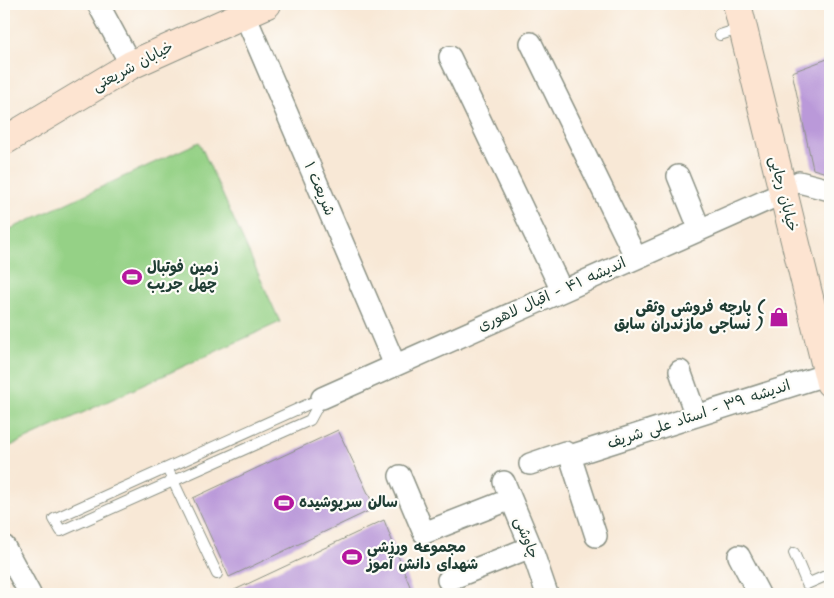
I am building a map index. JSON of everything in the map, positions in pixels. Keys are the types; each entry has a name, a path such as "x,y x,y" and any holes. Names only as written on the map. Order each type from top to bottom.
{"main road":[{"name":"خیابان رجایی","path":"756,4 829,379"},
{"name":"خیابان شریعتی","path":"4,141 131,65 255,8"},
{"name":"خیابان رجایی","path":"733,22 791,187 830,312"}],"street":[{"path":"98,4 131,65"},
{"name":"شریعت ۱","path":"255,8 395,365"},
{"path":"531,43 636,258"},
{"path":"450,57 562,291"},
{"path":"678,176 700,230"},
{"path":"791,187 830,190"},
{"name":"اندیشه ۴۱ - اقبال لاهوری","path":"322,398 700,230 791,187"},
{"path":"680,371 696,416"},
{"name":"اندیشه ۳۹ - استاد علی شریف","path":"530,464 565,452 570,456 696,416 829,379"},
{"path":"570,456 596,536"},
{"name":"چاوشی","path":"400,476 424,533 508,491 547,594"},
{"path":"448,580 530,547"},
{"path":"6,556 30,594"},
{"path":"739,556 755,593"}],"lane":[{"path":"322,398 310,420 60,531 54,519 167,468 322,398"},
{"path":"167,468 216,574"},
{"path":"794,554 807,584 830,574"}],"green space":[{"name":"زمین فوتبال چهل جریب","path":"199,142 280,322 4,449 4,232"}],"building":[{"path":"830,58 830,174 813,169 792,72"},
{"name":"سالن سرپوشیده","path":"338,430 375,508 229,577 193,498"},
{"name":"مجموعه ورزشی شهدای دانش آموز","path":"384,520 413,594 226,594"}],"place":[{"name":"زمین فوتبال چهل جریب","path":"132,277"},
{"name":"پارچه فروشی وثقی ( نساجی مازندران سابق )","path":"779,317"},
{"name":"سالن سرپوشیده","path":"284,503"},
{"name":"مجموعه ورزشی شهدای دانش آموز","path":"352,557"}]}
